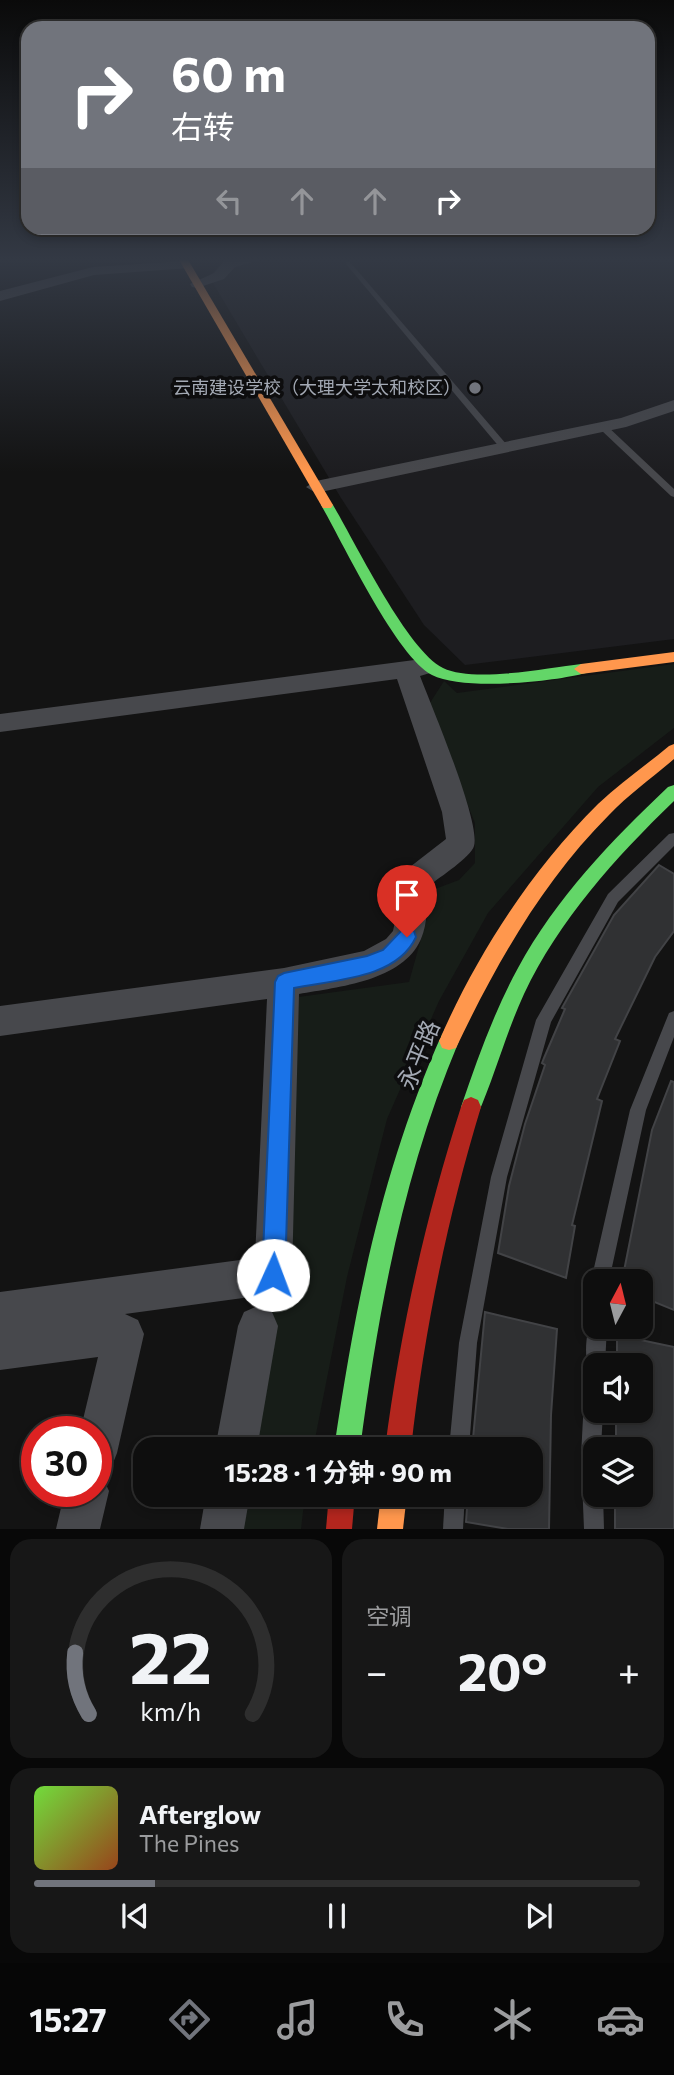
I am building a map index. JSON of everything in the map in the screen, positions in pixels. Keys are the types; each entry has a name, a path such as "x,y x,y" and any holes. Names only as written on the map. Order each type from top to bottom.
{"street":[{"path":"0,1021 284,982 367,965 390,956 407,937 416,879 461,844 456,812 417,668 397,624 224,329"},
{"path":"316,487 603,427 674,405"},
{"path":"0,723 417,668 475,678 674,657"},
{"name":"永平路","path":"349,1437 363,1332 388,1221 416,1124 448,1040 516,913 548,871 629,784 674,750"},
{"path":"400,1437 413,1332 432,1234 477,1088 508,1008 538,950 586,882 626,836 674,791"},
{"path":"0,1312 273,1275 284,982"},
{"path":"238,1437 258,1326"},
{"path":"0,1350 124,1334 105,1416"},
{"path":"78,1529 83,1507"},
{"path":"222,1529 226,1507"},
{"path":"339,1529 341,1507"},
{"path":"390,1529 393,1507"}],"lane":[{"path":"404,329 504,447"},
{"path":"603,427 674,494"},
{"path":"460,1437 468,1343 499,1177 544,1020 613,898 674,838"},
{"path":"603,1269 638,1110 674,1018"},
{"path":"593,1423 591,1456 594,1529"},
{"path":"453,1529 454,1507"}],"shaded area":[{"name":"云南建设学校（大理大学太和校区）","path":"241,329 674,329 674,639 465,665 424,625 341,498"},
{"path":"674,664 674,728 598,787 488,913 439,1001 387,1119 347,1277 315,1437 239,1437 264,1282 291,998 409,982 435,889 459,880 475,863 475,823 428,706 444,681 457,693"},
{"path":"228,1507 304,1507 301,1529 224,1529"}],"building":[{"path":"659,865 674,874 674,931 655,957 615,1039 620,1041 597,1099 602,1101 572,1225 575,1226 566,1278 498,1253 509,1186 525,1124 545,1065 542,1063 565,1009 562,1008 614,915"},
{"path":"671,1081 674,1082 674,1310 653,1301 653,1269 624,1269 652,1130"},
{"path":"485,1312 557,1329 551,1415 549,1529 508,1529 466,1522 467,1507 543,1507 543,1437 473,1437"},
{"path":"617,1339 636,1339 674,1347 674,1529 615,1529 615,1507 653,1507 653,1437 616,1437 616,1423 653,1423 653,1353 617,1353"}],"traffic: fast":[{"path":"327,505 409,644 437,671 451,676 487,678 581,669"},
{"path":"471,1107 510,1005 525,973 556,922 592,876 674,791"},
{"path":"349,1437 372,1293 395,1190 428,1089 449,1041"}],"traffic: slow":[{"path":"224,329 327,505"},
{"path":"581,669 674,657"},
{"path":"449,1041 496,952 552,869 605,808 674,750"},
{"path":"390,1529 393,1507"}],"traffic: jam":[{"path":"400,1437 417,1319 435,1234 471,1107"},
{"path":"339,1529 341,1507"}],"place":[{"name":"云南建设学校（大理大学太和校区）","path":"475,388"}],"route":[{"path":"273,1275 284,982 367,965 390,956 407,937"}]}
